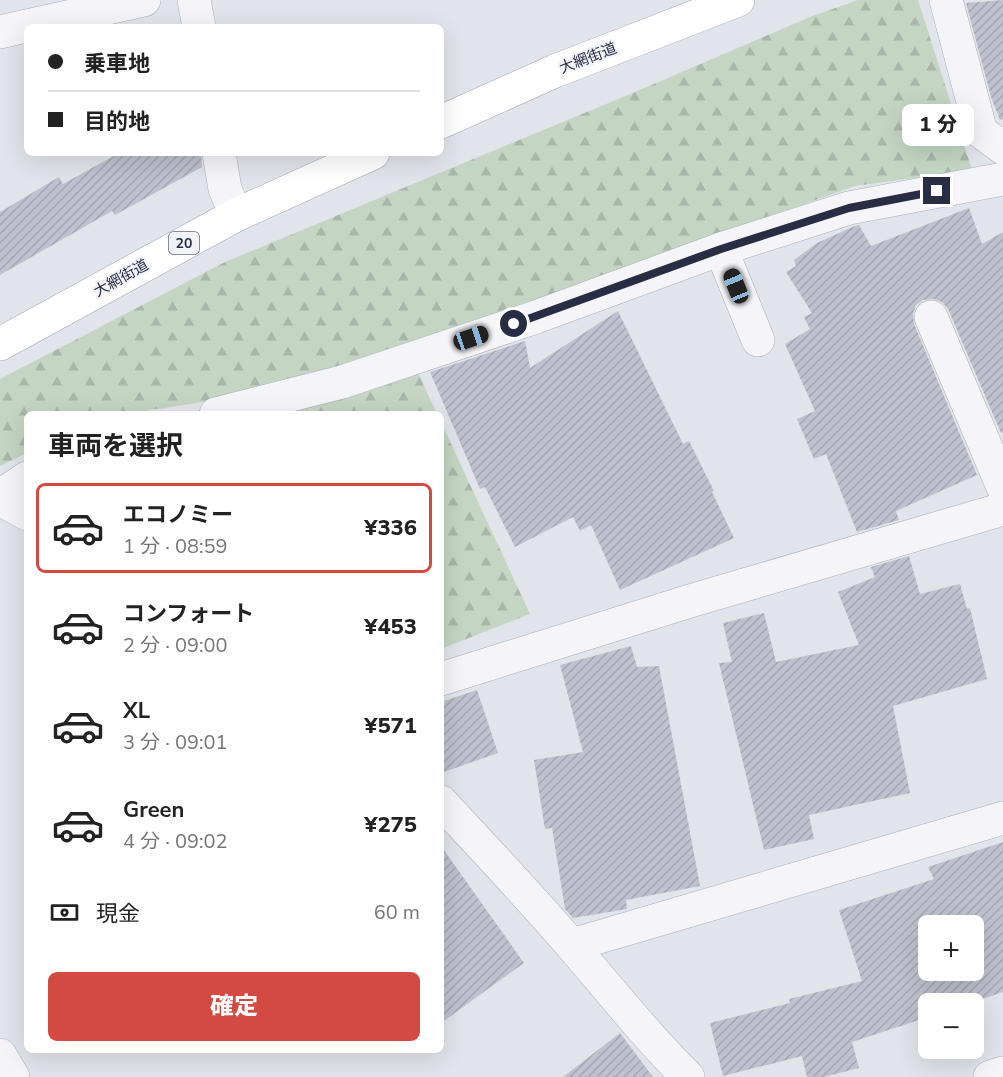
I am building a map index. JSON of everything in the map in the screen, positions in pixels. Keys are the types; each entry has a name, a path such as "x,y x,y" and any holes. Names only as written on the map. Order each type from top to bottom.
{"main road":[{"name":"大網街道","path":"444,121 555,71 738,0"},
{"name":"大網街道","path":"0,344 236,215 366,156"}],"street":[{"path":"36,24 144,0"},
{"path":"194,0 198,24"},
{"path":"946,0 981,132 1003,148"},
{"path":"0,32 24,27"},
{"path":"220,156 225,189 236,215"},
{"path":"228,411 342,382 536,316 721,249 849,208 1003,179"},
{"path":"721,249 758,340"},
{"path":"931,317 1003,486"},
{"path":"24,480 0,498 24,512"},
{"path":"444,678 690,601 1003,509"},
{"path":"444,805 494,858 664,1053 688,1077"},
{"path":"572,945 1003,818"},
{"path":"0,1055 13,1077"},
{"path":"990,1077 1003,1073"}],"green space":[{"path":"858,0 918,0 972,170 855,186 731,230 567,293 399,349 209,401 144,411 24,411 24,454 0,466 0,379 225,262 810,17"},
{"path":"418,373 436,411 298,411 338,395"},
{"path":"444,428 530,614 444,648"}],"building":[{"path":"1003,0 1003,119 1000,120 991,97 966,3"},
{"path":"114,156 201,156 202,167 115,215 112,211 0,275 0,212 59,177 63,184"},
{"path":"969,208 982,244 1003,232 1003,432 1001,433 948,309 942,302 934,299 923,300 916,305 913,314 914,324 977,475 896,511 899,520 857,532 826,454 814,459 797,419 815,411 785,344 810,329 804,317 812,313 786,272 796,266 794,260 817,243 855,226 859,225 871,246"},
{"path":"618,311 683,444 689,441 734,538 620,590 591,525 580,531 573,517 515,547 485,487 480,489 430,372 525,341 530,368"},
{"path":"909,556 920,594 960,584 967,609 970,608 987,679 893,706 910,793 809,815 814,839 764,850 719,663 732,662 723,623 764,613 776,662 859,645 838,592 875,577 871,567"},
{"path":"631,646 637,667 659,666 700,886 626,900 627,909 573,918 565,909 552,828 545,829 534,760 583,752 560,665"},
{"path":"477,690 498,753 444,772 444,701"},
{"path":"1003,842 1003,992 984,999 984,993 918,993 918,1020 852,1042 859,1068 824,1077 807,1077 802,1056 723,1076 710,1023 790,1003 789,999 862,981 839,910 934,879 928,867"},
{"path":"444,850 524,963 444,1021"},
{"path":"620,1033 653,1077 563,1077"}],"route":[{"path":"514,324 721,249 849,208 937,191"}]}
